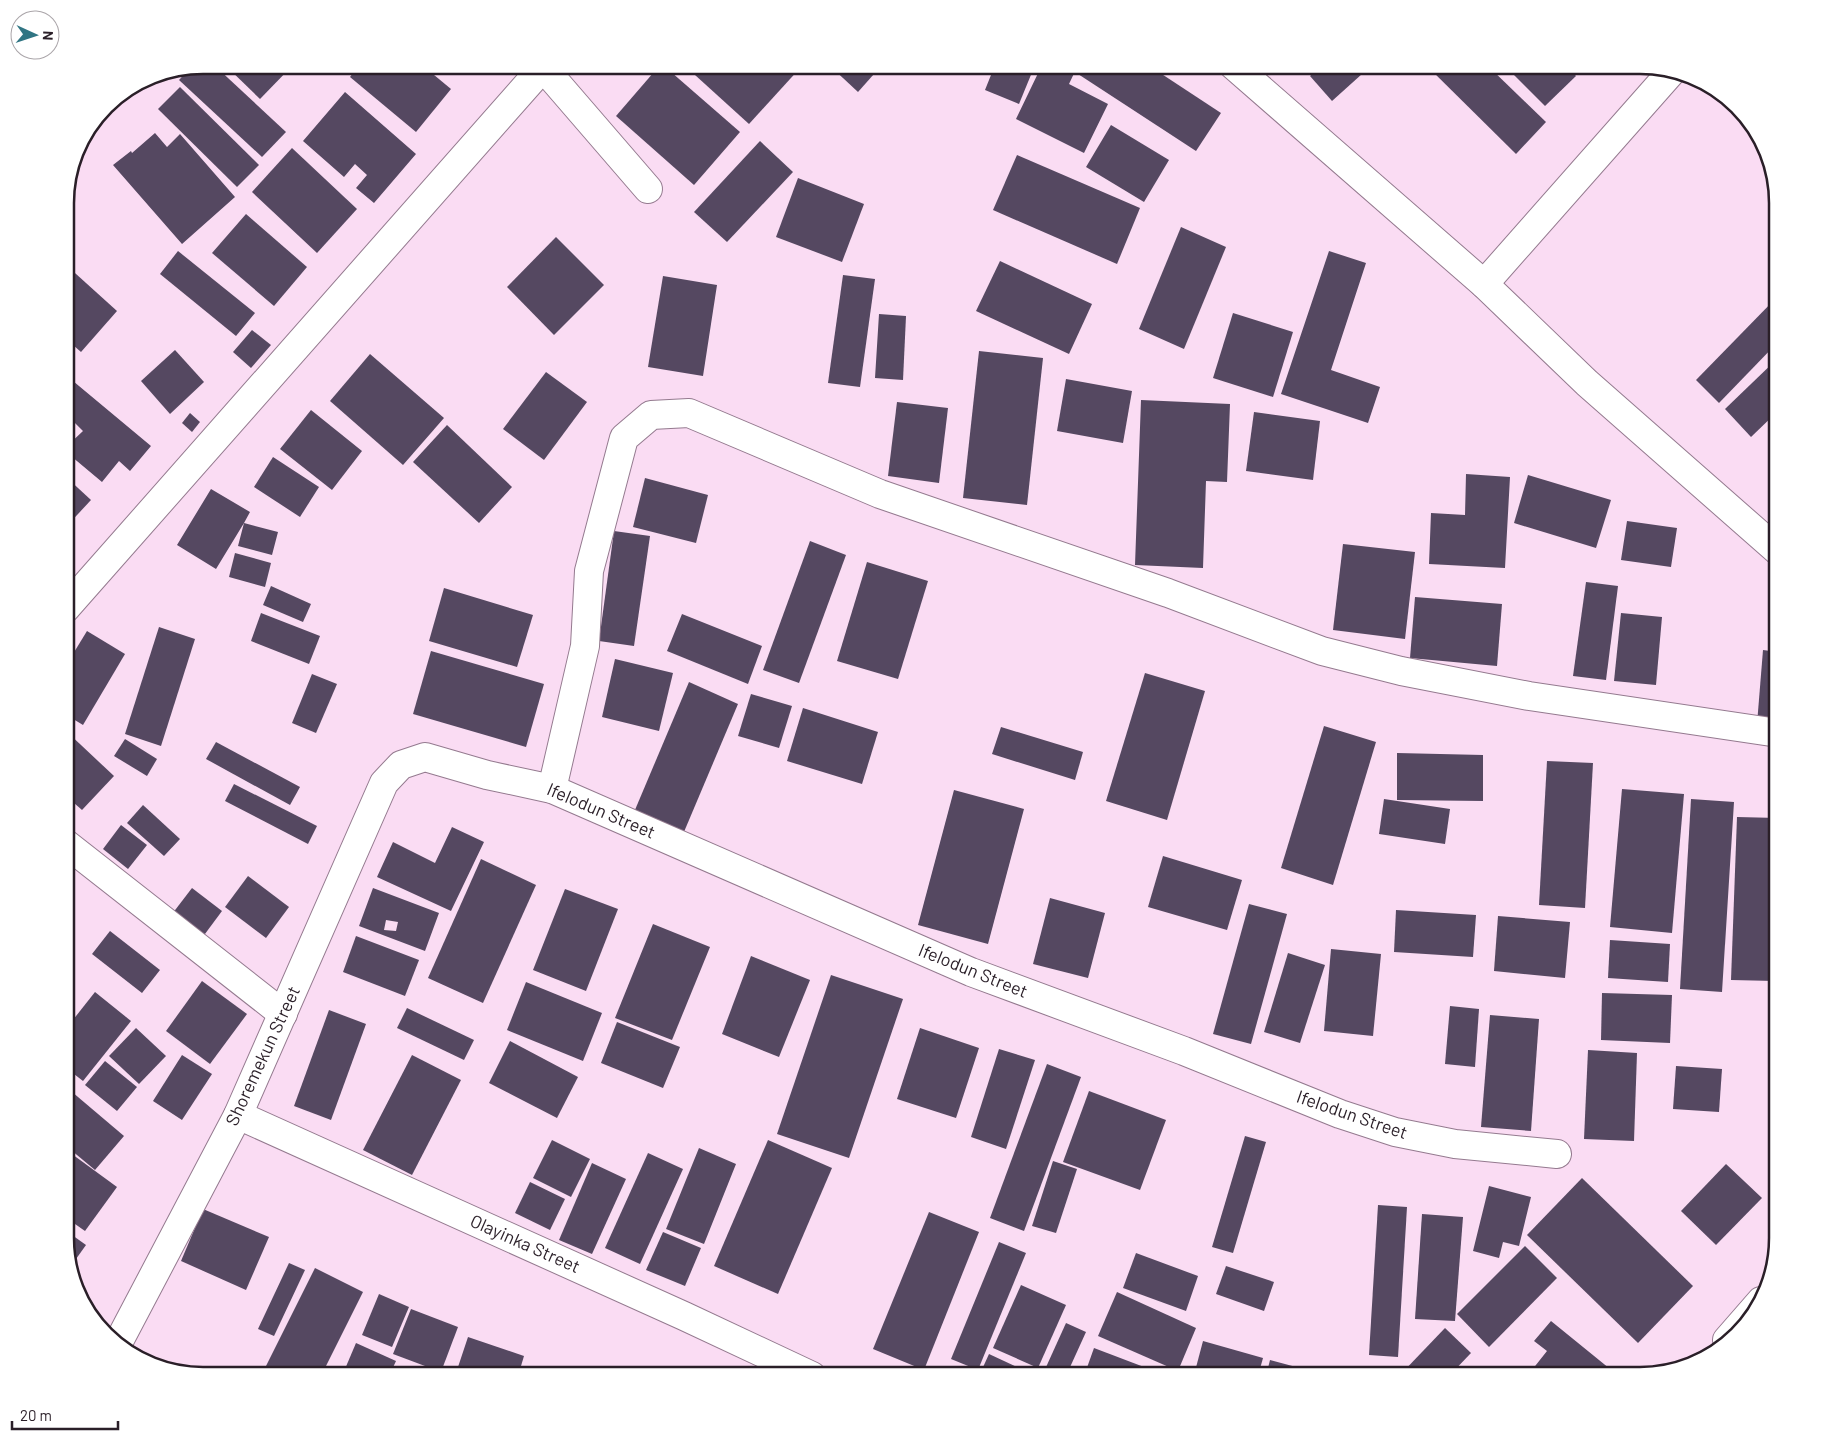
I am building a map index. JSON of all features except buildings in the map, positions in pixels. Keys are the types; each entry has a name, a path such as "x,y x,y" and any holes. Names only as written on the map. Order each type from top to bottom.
{"street":[{"path":"74,599 536,74"},
{"path":"550,74 648,189"},
{"path":"1243,74 1484,284 1587,383 1769,543"},
{"path":"1484,284 1666,77"},
{"path":"552,788 585,646 590,571 624,438 650,415 690,412 880,494 1168,593 1322,651 1401,671 1529,696 1769,731"},
{"name":"Ifelodun Street","path":"401,765 425,757 487,774 552,788 970,972 1184,1051 1340,1114 1395,1132 1455,1144 1557,1154"},
{"name":"Shoremekun Street","path":"120,1337 238,1115 384,783 401,765"},
{"path":"74,850 283,1014"},
{"name":"Olayinka Street","path":"238,1115 793,1367"}]}
